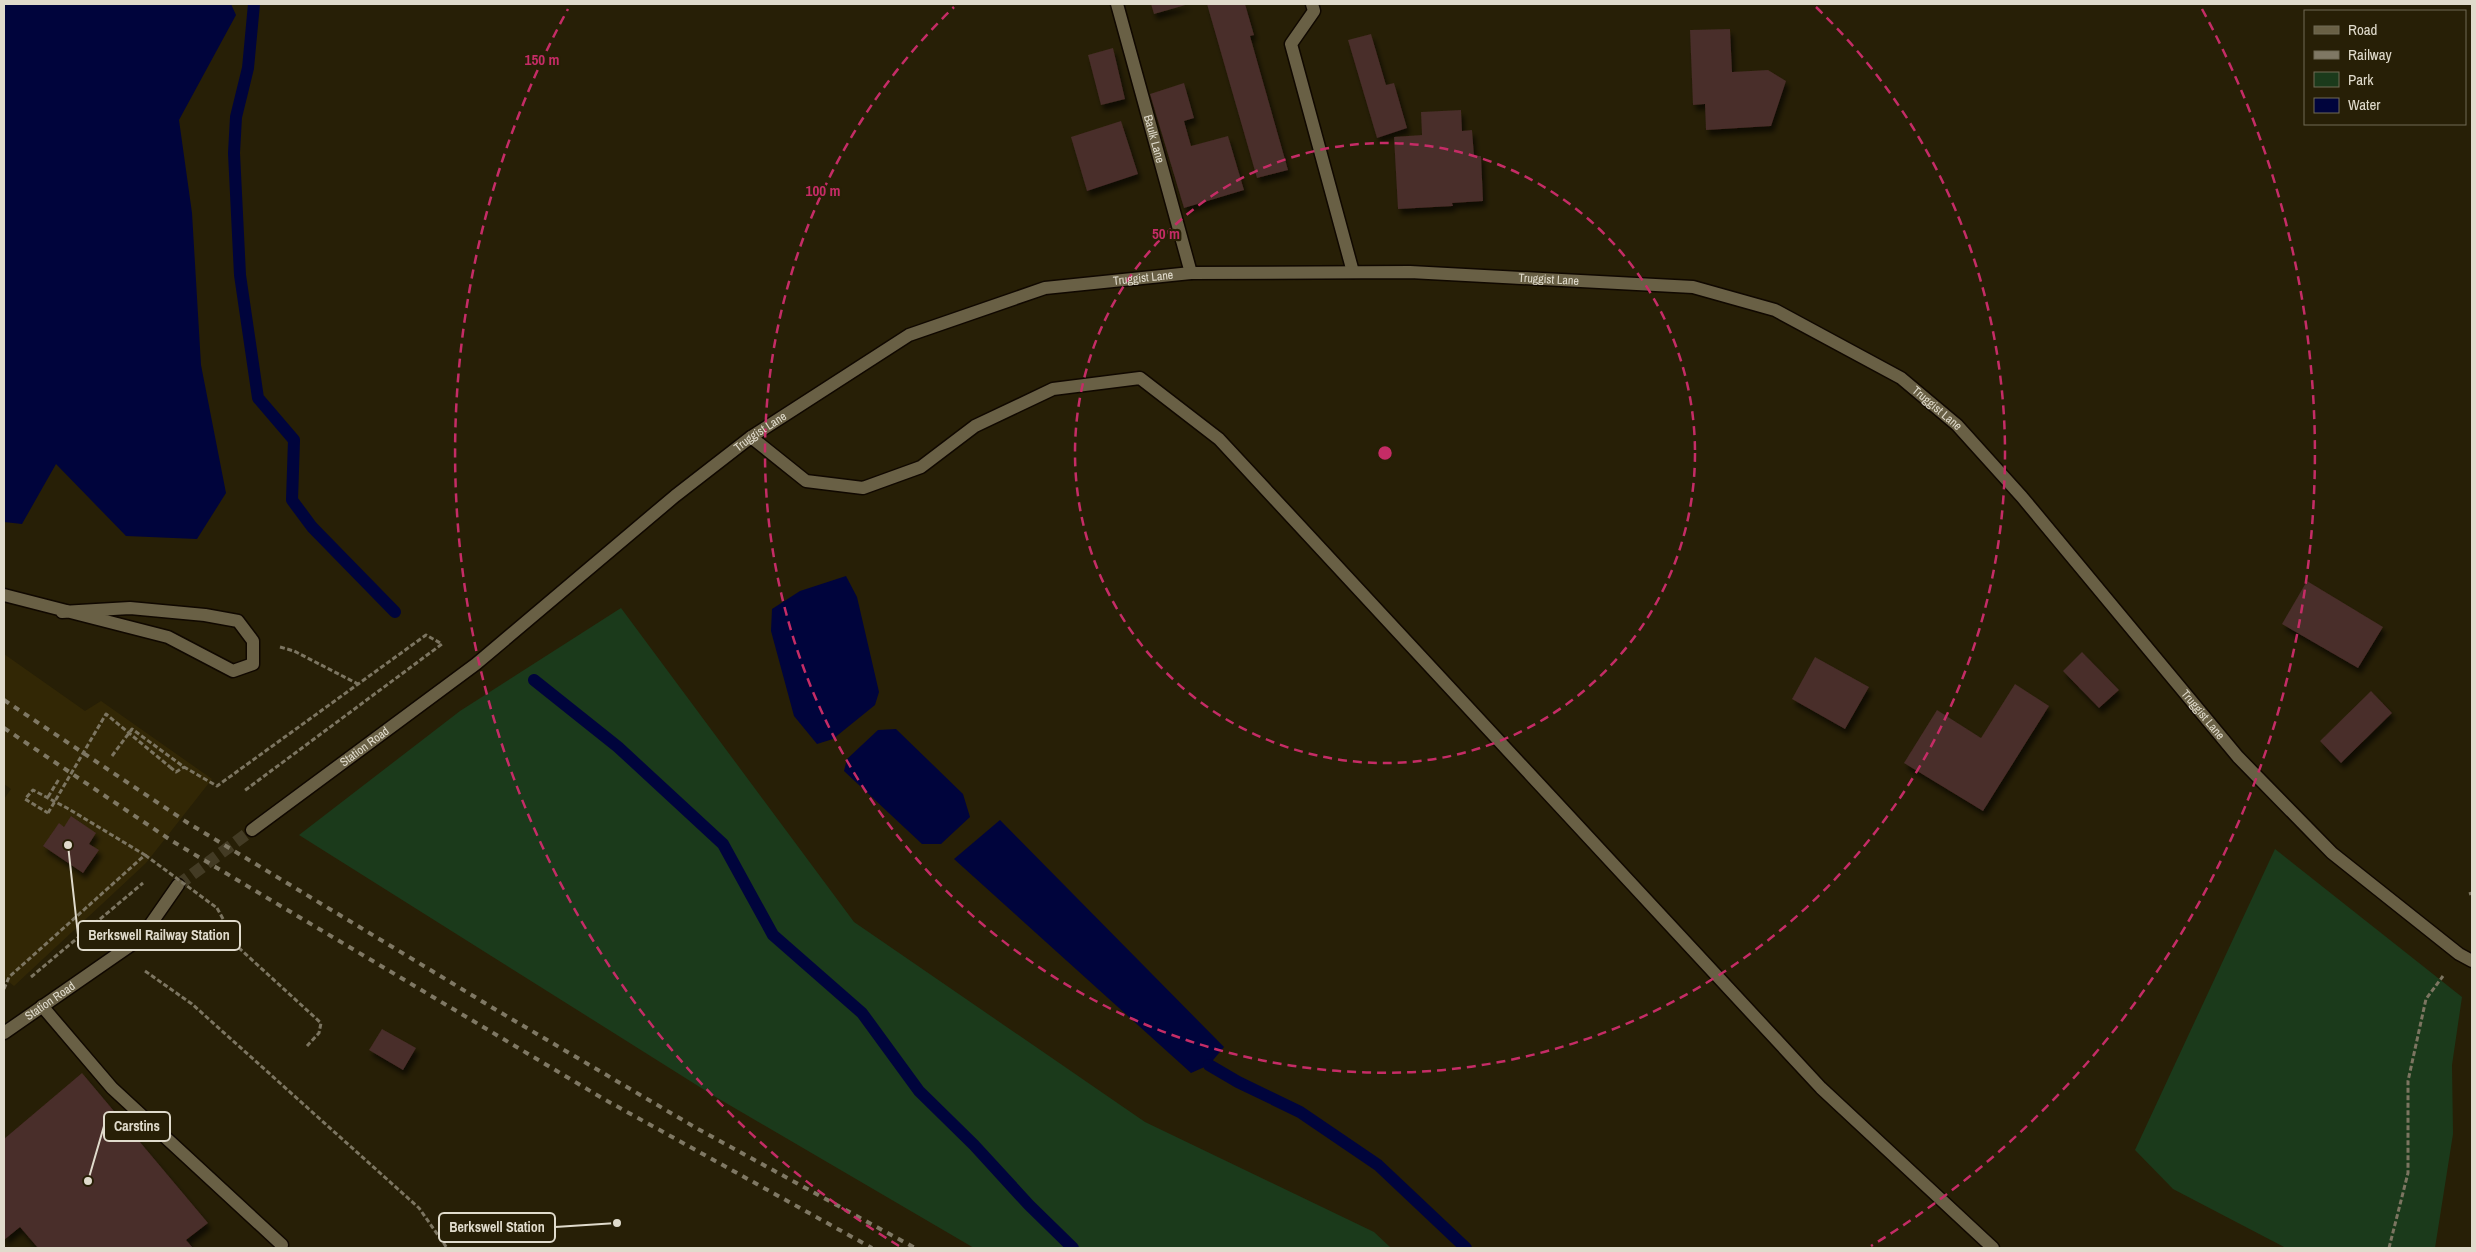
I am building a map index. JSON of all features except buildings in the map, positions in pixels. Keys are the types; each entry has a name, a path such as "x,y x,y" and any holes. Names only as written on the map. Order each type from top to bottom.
{"street":[{"name":"Baulk Lane","path":"1117,4 1191,274"},
{"path":"1312,4 1314,11 1291,44 1353,272"},
{"name":"Truggist Lane","path":"476,664 675,496 751,437 909,335 1045,288 1191,274 1353,272 1410,272 1693,287 1775,310 1901,378 1957,425 2022,497 2238,757 2332,853 2459,954 2472,961"},
{"path":"751,437 806,481 863,488 921,467 975,426 1053,389 1140,378 1219,439 1821,1088 1992,1248"},
{"path":"4,595 62,612 168,637 233,670 253,664 253,642 238,621 205,615 130,608 62,612"},
{"name":"Station Road","path":"252,830 476,664"},
{"name":"Station Road","path":"4,1033 141,938 178,884"},
{"path":"42,1006 112,1088 282,1245"}],"path":[{"path":"112,756 132,729 184,767 216,786 426,635 442,644 244,791"},
{"path":"253,642 294,651 358,684"},
{"path":"184,767 176,772 106,714 48,813 25,799 33,790 48,797 145,855 217,908 239,948 321,1022 318,1033 308,1046"},
{"path":"48,797 59,779"},
{"path":"4,989 9,977 145,855"},
{"path":"26,982 149,877"},
{"path":"2389,1248 2408,1173 2408,1081 2426,999 2459,954"},
{"path":"140,967 192,1004 419,1208 447,1248"}],"shaded area":[{"path":"4,654 85,711 101,701 212,779 146,863 14,986 4,978 4,799 11,789 4,784"}],"green space":[{"path":"621,608 854,922 1145,1122 1374,1232 1391,1248 974,1248 714,1096 299,835 460,711"},
{"path":"2275,849 2462,997 2452,1065 2453,1134 2435,1248 2286,1248 2173,1189 2135,1150"}],"water":[{"path":"4,4 231,4 236,15 179,120 192,213 201,365 226,493 197,539 126,536 56,464 22,524 4,522"},
{"path":"846,576 857,597 879,692 875,705 833,739 817,744 794,716 771,631 772,609 800,591"},
{"path":"896,729 963,794 970,817 941,844 922,844 844,771 847,759 878,730"},
{"path":"1000,820 1224,1047 1209,1065 1191,1073 954,859"}],"waterway":[{"path":"254,4 248,68 236,117 234,153 240,275 258,398 294,440 292,500 312,527 395,612"},
{"path":"534,680 618,747 723,844 773,935 862,1013 919,1091 1073,1248"},
{"path":"1209,1065 1238,1082 1300,1112 1378,1165 1466,1248"}],"tunnel":[{"path":"178,885 252,830"}],"railway":[{"path":"4,700 188,823 498,1011 698,1129 915,1248"},
{"path":"4,728 172,841 602,1098 872,1248"}],"place":[{"name":"Berkswell Railway Station","path":"68,845"},
{"name":"Carstins","path":"88,1181"},
{"name":"Berkswell Station","path":"617,1223"}]}
